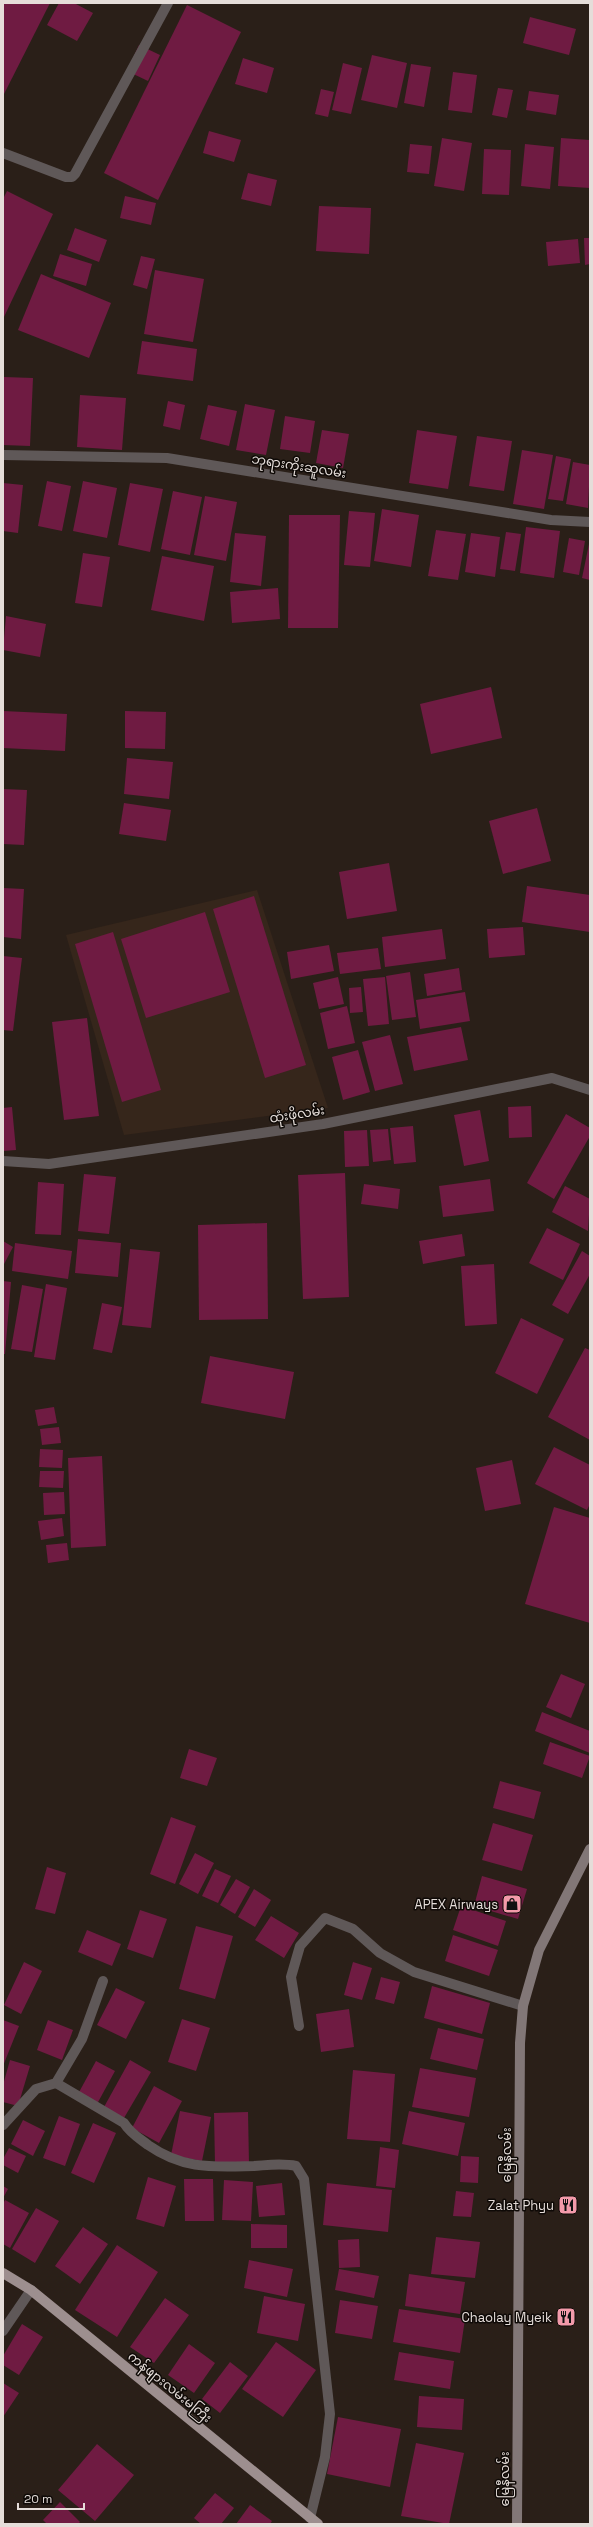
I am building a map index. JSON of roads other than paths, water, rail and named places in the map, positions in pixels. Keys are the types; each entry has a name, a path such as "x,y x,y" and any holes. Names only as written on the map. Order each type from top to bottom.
{"main road":[{"name":"မြေနီလမ်း","path":"517,2524 520,2043 523,2006 539,1950 590,1849"},
{"name":"ကန်ဖျားလမ်းမကြီး","path":"3,2272 32,2290 314,2521"}],"street":[{"path":"3,153 66,177 72,177 168,3"},
{"name":"ဘုရားကိုးဆူလမ်း","path":"3,455 167,458 551,520 590,522"},
{"name":"ထုံးဖိုလမ်း","path":"3,1161 50,1164 323,1124 552,1078 590,1090"},
{"path":"299,2026 291,1977 300,1946 325,1918 353,1929 380,1953 414,1972 523,2006"},
{"path":"3,2125 36,2089 56,2083 82,2039 103,1981"},
{"path":"56,2083 124,2123 129,2132 166,2157 183,2163 208,2166 282,2163 296,2166 304,2179 330,2414 325,2457 314,2521"},
{"path":"3,2331 32,2290"}],"place":[{"name":"APEX Airways","path":"512,1904"},
{"name":"Zalat Phyu","path":"568,2205"},
{"name":"Chaolay Myeik","path":"566,2317"}]}
